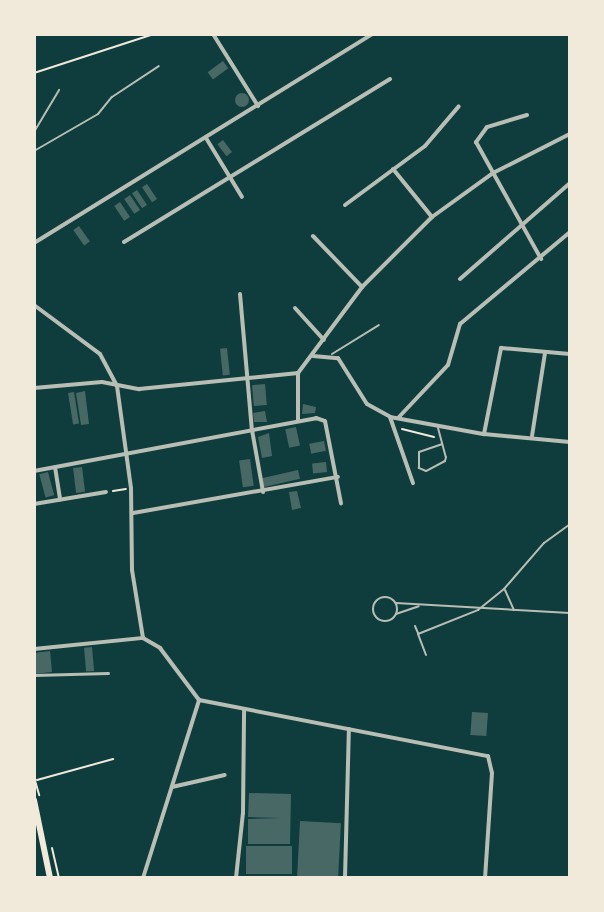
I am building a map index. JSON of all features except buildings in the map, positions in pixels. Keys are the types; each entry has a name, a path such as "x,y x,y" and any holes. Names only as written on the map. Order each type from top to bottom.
{"main road":[{"path":"34,803 50,878"}],"street":[{"path":"213,34 258,106"},
{"path":"34,243 372,34"},
{"path":"124,242 390,79"},
{"path":"345,205 436,135 459,106"},
{"path":"527,115 477,134 476,142 519,225 541,259"},
{"path":"298,420 298,373 362,287 432,217 493,173 570,134"},
{"path":"206,138 242,197"},
{"path":"393,169 432,217"},
{"path":"460,279 570,183"},
{"path":"398,418 448,365 460,324 570,232"},
{"path":"313,236 362,287"},
{"path":"240,294 252,430 263,492"},
{"path":"34,305 100,354 117,386 128,453 133,513 132,570 143,638"},
{"path":"295,308 324,340"},
{"path":"484,434 501,348 570,354"},
{"path":"532,436 545,353"},
{"path":"313,356 332,354 347,368 367,404 390,417 484,434 532,436 570,442"},
{"path":"34,388 117,386 139,389 298,373"},
{"path":"390,417 413,483"},
{"path":"34,471 298,420 325,421 341,503"},
{"path":"55,467 60,500"},
{"path":"133,513 338,477"},
{"path":"34,504 106,492"},
{"path":"34,649 143,638 160,648 199,700 488,756 492,773 485,878"},
{"path":"34,675 108,673"},
{"path":"143,878 199,700"},
{"path":"236,878 243,813 244,709"},
{"path":"345,878 349,729"},
{"path":"172,787 225,775"}],"lane":[{"path":"34,151 98,114 112,97 159,66"},
{"path":"34,132 59,90"},
{"path":"332,354 379,325"},
{"path":"438,426 442,444 443,465 426,471 419,468 419,452 442,444"},
{"path":"418,634 479,608 504,589 544,543 570,524"},
{"path":"504,589 514,611"},
{"path":"420,605 381,619 374,610 382,597 396,603 570,613"},
{"path":"396,603 396,614"},
{"path":"415,626 426,655"}],"path":[{"path":"34,73 154,34"},
{"path":"393,426 440,439"},
{"path":"106,492 131,488"},
{"path":"34,781 113,759"}]}
